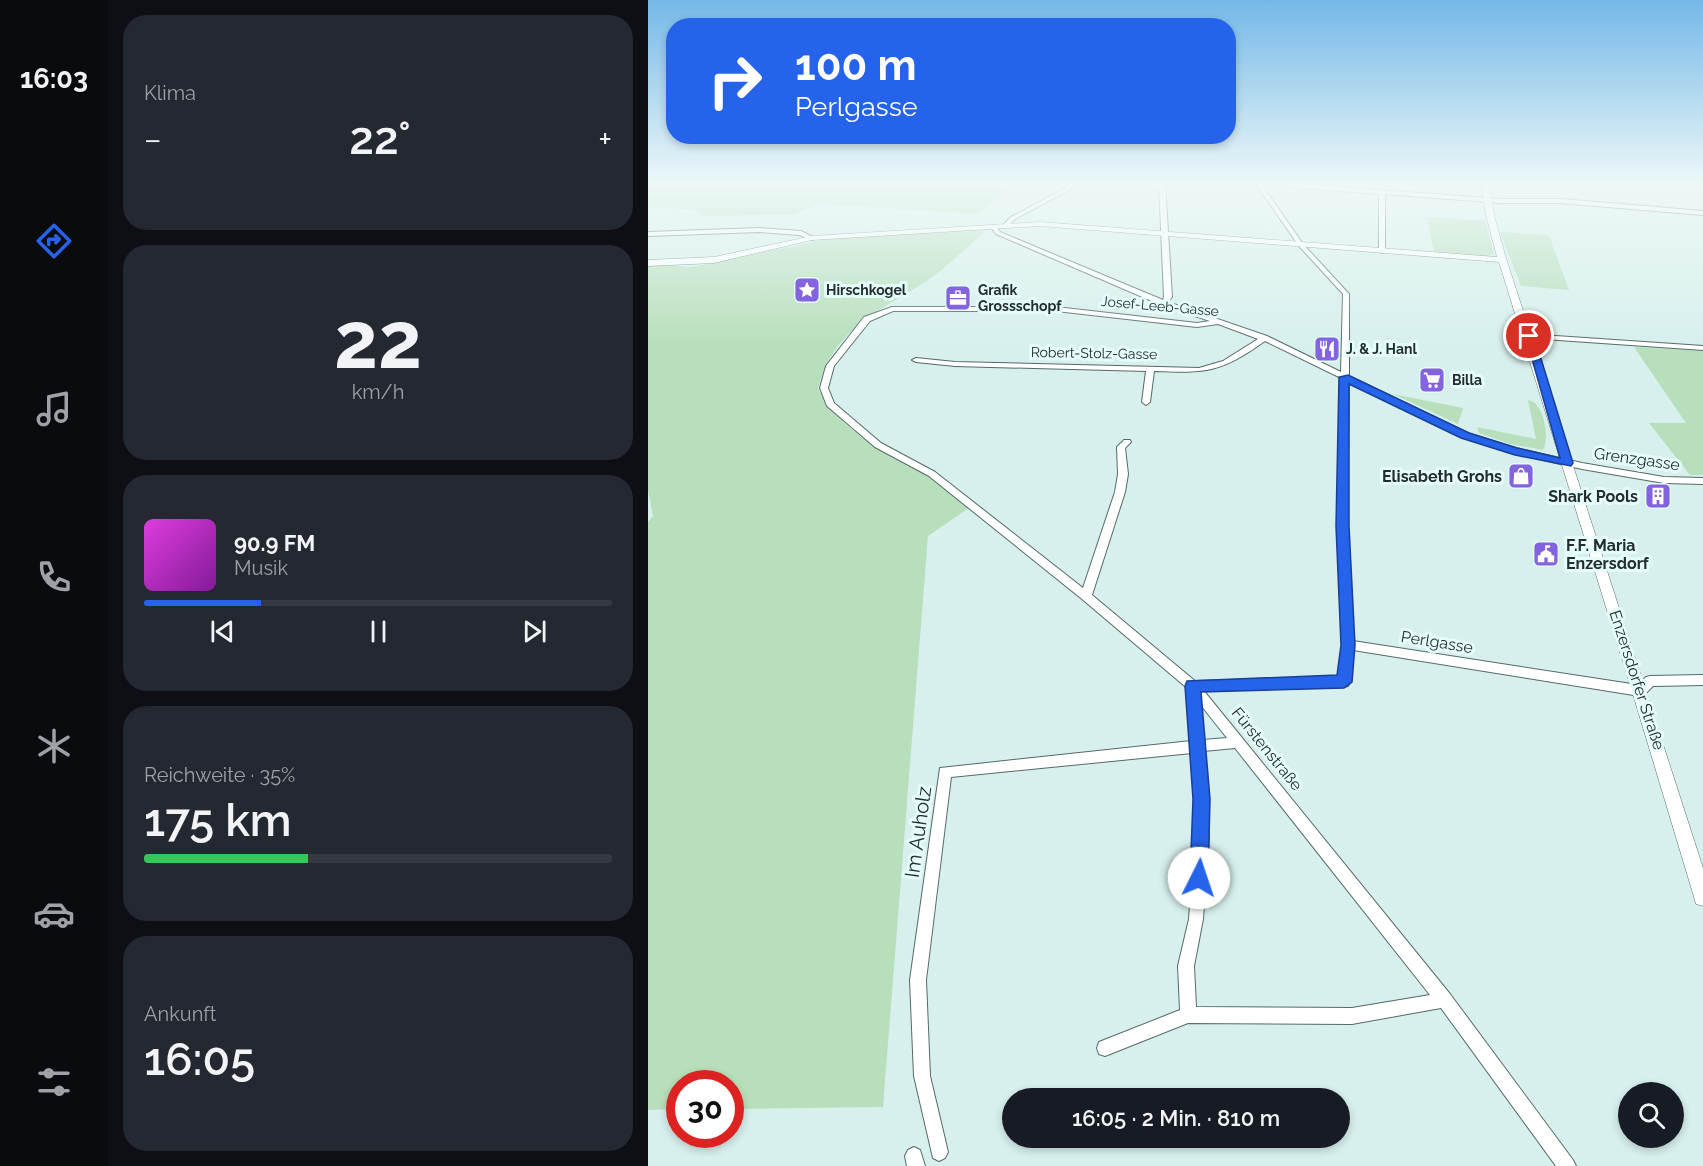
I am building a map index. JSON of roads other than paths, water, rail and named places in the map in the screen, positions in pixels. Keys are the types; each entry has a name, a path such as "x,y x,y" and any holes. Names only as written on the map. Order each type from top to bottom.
{"main road":[{"path":"648,263 714,260 812,238 826,237"},
{"path":"1214,237 1502,260"},
{"name":"Enzersdorfer Straße","path":"1496,237 1529,336 1703,897"}],"street":[{"path":"1008,237 1215,323"},
{"path":"1164,237 1167,252 1168,297 1164,303"},
{"path":"1188,1016 1186,966 1196,919 1202,837 1193,686 1344,682 1348,645 1342,526 1346,294 1296,237"},
{"path":"1382,237 1382,251"},
{"name":"Josef-Leeb-Gasse","path":"867,319 892,309 1056,309 1197,325 1215,323 1264,338 1465,435 1515,452 1567,463"},
{"name":"Fürstenstraße","path":"867,319 830,366 824,388 830,404 878,445 932,474 1086,596 1193,686 1444,1000 1567,1166"},
{"path":"1529,336 1703,348"},
{"name":"Robert-Stolz-Gasse","path":"916,360 955,364 1213,368 1232,361 1264,338"},
{"path":"1146,402 1150,368"},
{"path":"1086,596 1120,492 1123,474 1121,447 1127,442"},
{"name":"Grenzgasse","path":"1567,463 1664,480 1703,481"},
{"name":"Perlgasse","path":"1348,645 1640,691"},
{"path":"1640,691 1650,681 1703,680"},
{"name":"Im Auholz","path":"939,1152 922,1076 918,980 945,772 1239,742"},
{"path":"1105,1048 1188,1016 1353,1016 1444,1000"}],"place":[{"name":"Hirschkogel","path":"807,290"},
{"name":"Grafik Grossschopf","path":"958,298"},
{"name":"J. & J. Hanl","path":"1327,349"},
{"name":"Billa","path":"1432,380"},
{"name":"Elisabeth Grohs","path":"1521,476"},
{"name":"Shark Pools","path":"1658,496"},
{"name":"F.F. Maria Enzersdorf","path":"1546,554"}]}
